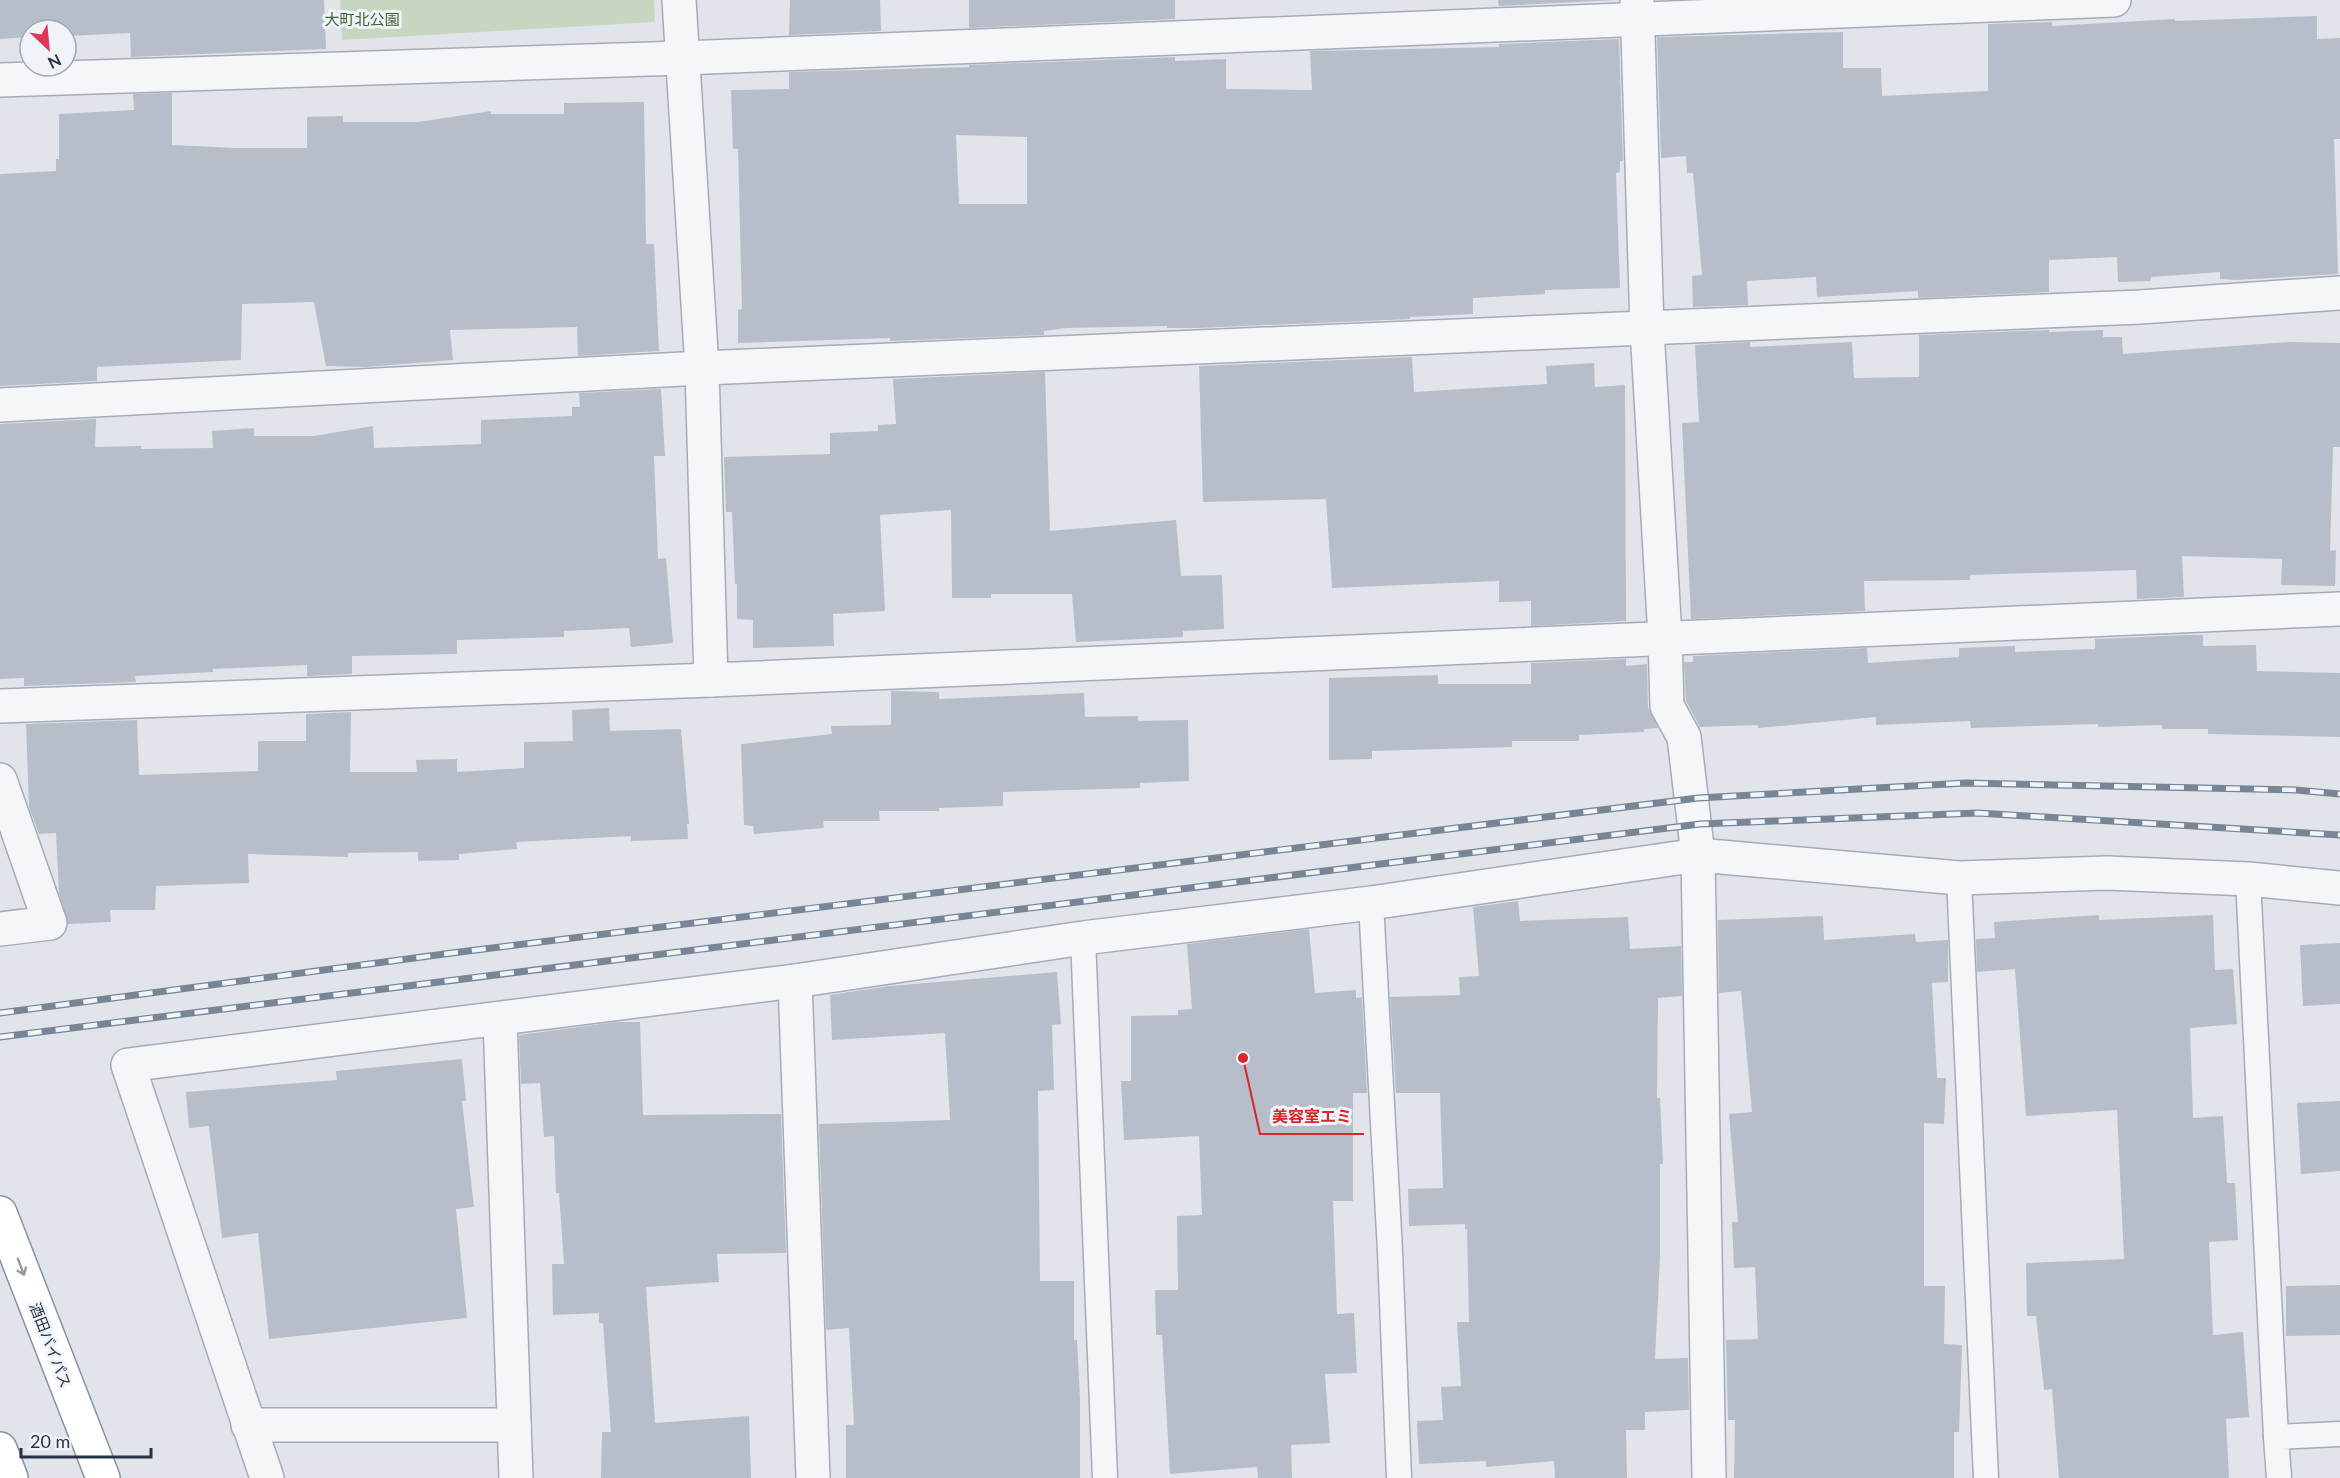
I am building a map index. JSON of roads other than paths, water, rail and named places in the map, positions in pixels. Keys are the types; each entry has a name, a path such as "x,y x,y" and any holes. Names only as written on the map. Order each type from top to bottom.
{"highway":[{"name":"酒田バイパス","path":"0,1213 103,1478"},
{"path":"0,1449 11,1478"}],"street":[{"path":"680,0 702,368 711,681"},
{"path":"0,80 682,58 1638,10 2114,0"},
{"path":"1638,10 1647,329 1667,706 1684,737 1698,855 1709,1478"},
{"path":"0,405 702,368 2140,307 2340,293"},
{"path":"0,706 711,681 1665,637 2340,609"},
{"path":"0,780 50,923 0,929"},
{"path":"267,1478 128,1065 795,981 1083,938 1371,903 1698,855 1959,878 2107,873 2248,879 2340,888"},
{"path":"795,981 813,1478"},
{"path":"500,1019 516,1478"},
{"path":"248,1425 514,1425"}],"lane":[{"path":"1959,878 1986,1478"},
{"path":"2248,879 2278,1478"},
{"path":"1371,903 1390,1251 1399,1478"},
{"path":"1083,938 1105,1478"},
{"path":"2276,1437 2340,1434"}],"railway":[{"path":"0,1013 452,953 1698,798 1966,783 2296,790 2340,794"},
{"path":"0,1037 1700,824 1978,813 2340,835"}],"place":[{"name":"美容室エミ","path":"1243,1058"}],"park label":[{"name":"大町北公園","path":"362,19"}]}
